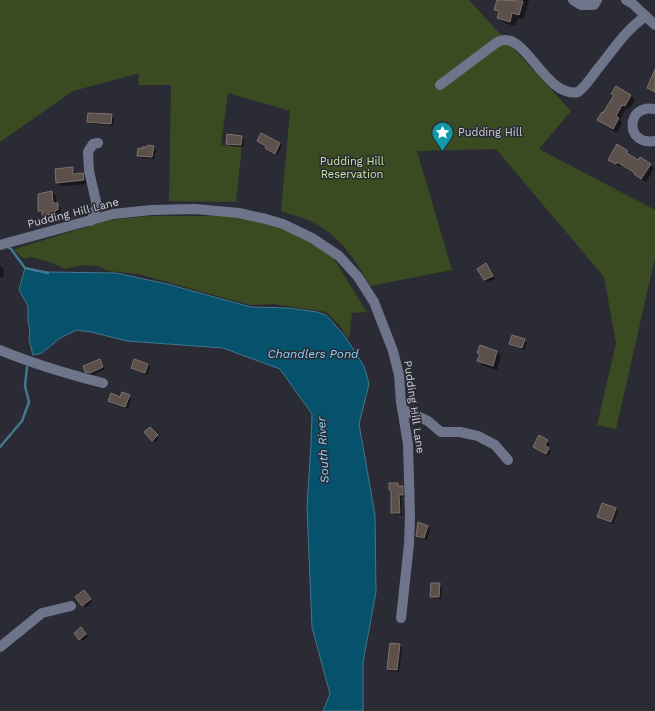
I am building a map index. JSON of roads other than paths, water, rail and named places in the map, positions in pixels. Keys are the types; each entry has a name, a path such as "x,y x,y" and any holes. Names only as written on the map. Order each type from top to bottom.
{"street":[{"path":"573,0 581,5 594,5 597,0"},
{"path":"626,0 655,25"},
{"path":"440,85 496,43 507,39 514,42 528,54 548,80 555,86 569,93 578,92 622,38 633,26 646,16"},
{"path":"655,108 649,107 641,110 633,118 632,126 635,135 640,140 648,142 655,141"},
{"path":"91,220 97,206 89,171 88,152 93,144 98,143"},
{"path":"97,206 113,214"},
{"name":"Pudding Hill Lane","path":"4,244 113,214 173,209 195,209 239,213 283,224 312,238 339,256 354,272 374,302 396,361 408,444 410,515 409,544 401,618"},
{"path":"0,350 56,370 103,383"},
{"path":"402,409 428,421 441,432 460,432 478,436 495,445 508,460"},
{"path":"0,648 42,613 71,606"}],"water":[{"name":"Chandlers Pond","path":"25,268 47,272 116,273 167,284 251,307 288,308 317,312 326,315 344,335 364,366 369,384 359,424 375,515 376,592 363,662 363,711 323,711 330,694 312,627 307,506 312,414 280,369 223,348 127,341 77,330 60,338 42,353 33,355 29,339 30,331 28,306 19,290"}],"waterway":[{"name":"South River","path":"6,246 11,249 25,268 48,273"},
{"name":"South River","path":"0,447 22,421 29,402 25,386 27,367"}],"place":[{"name":"Pudding Hill","path":"442,152"}],"park label":[{"name":"Pudding Hill Reservation","path":"352,167"}]}
